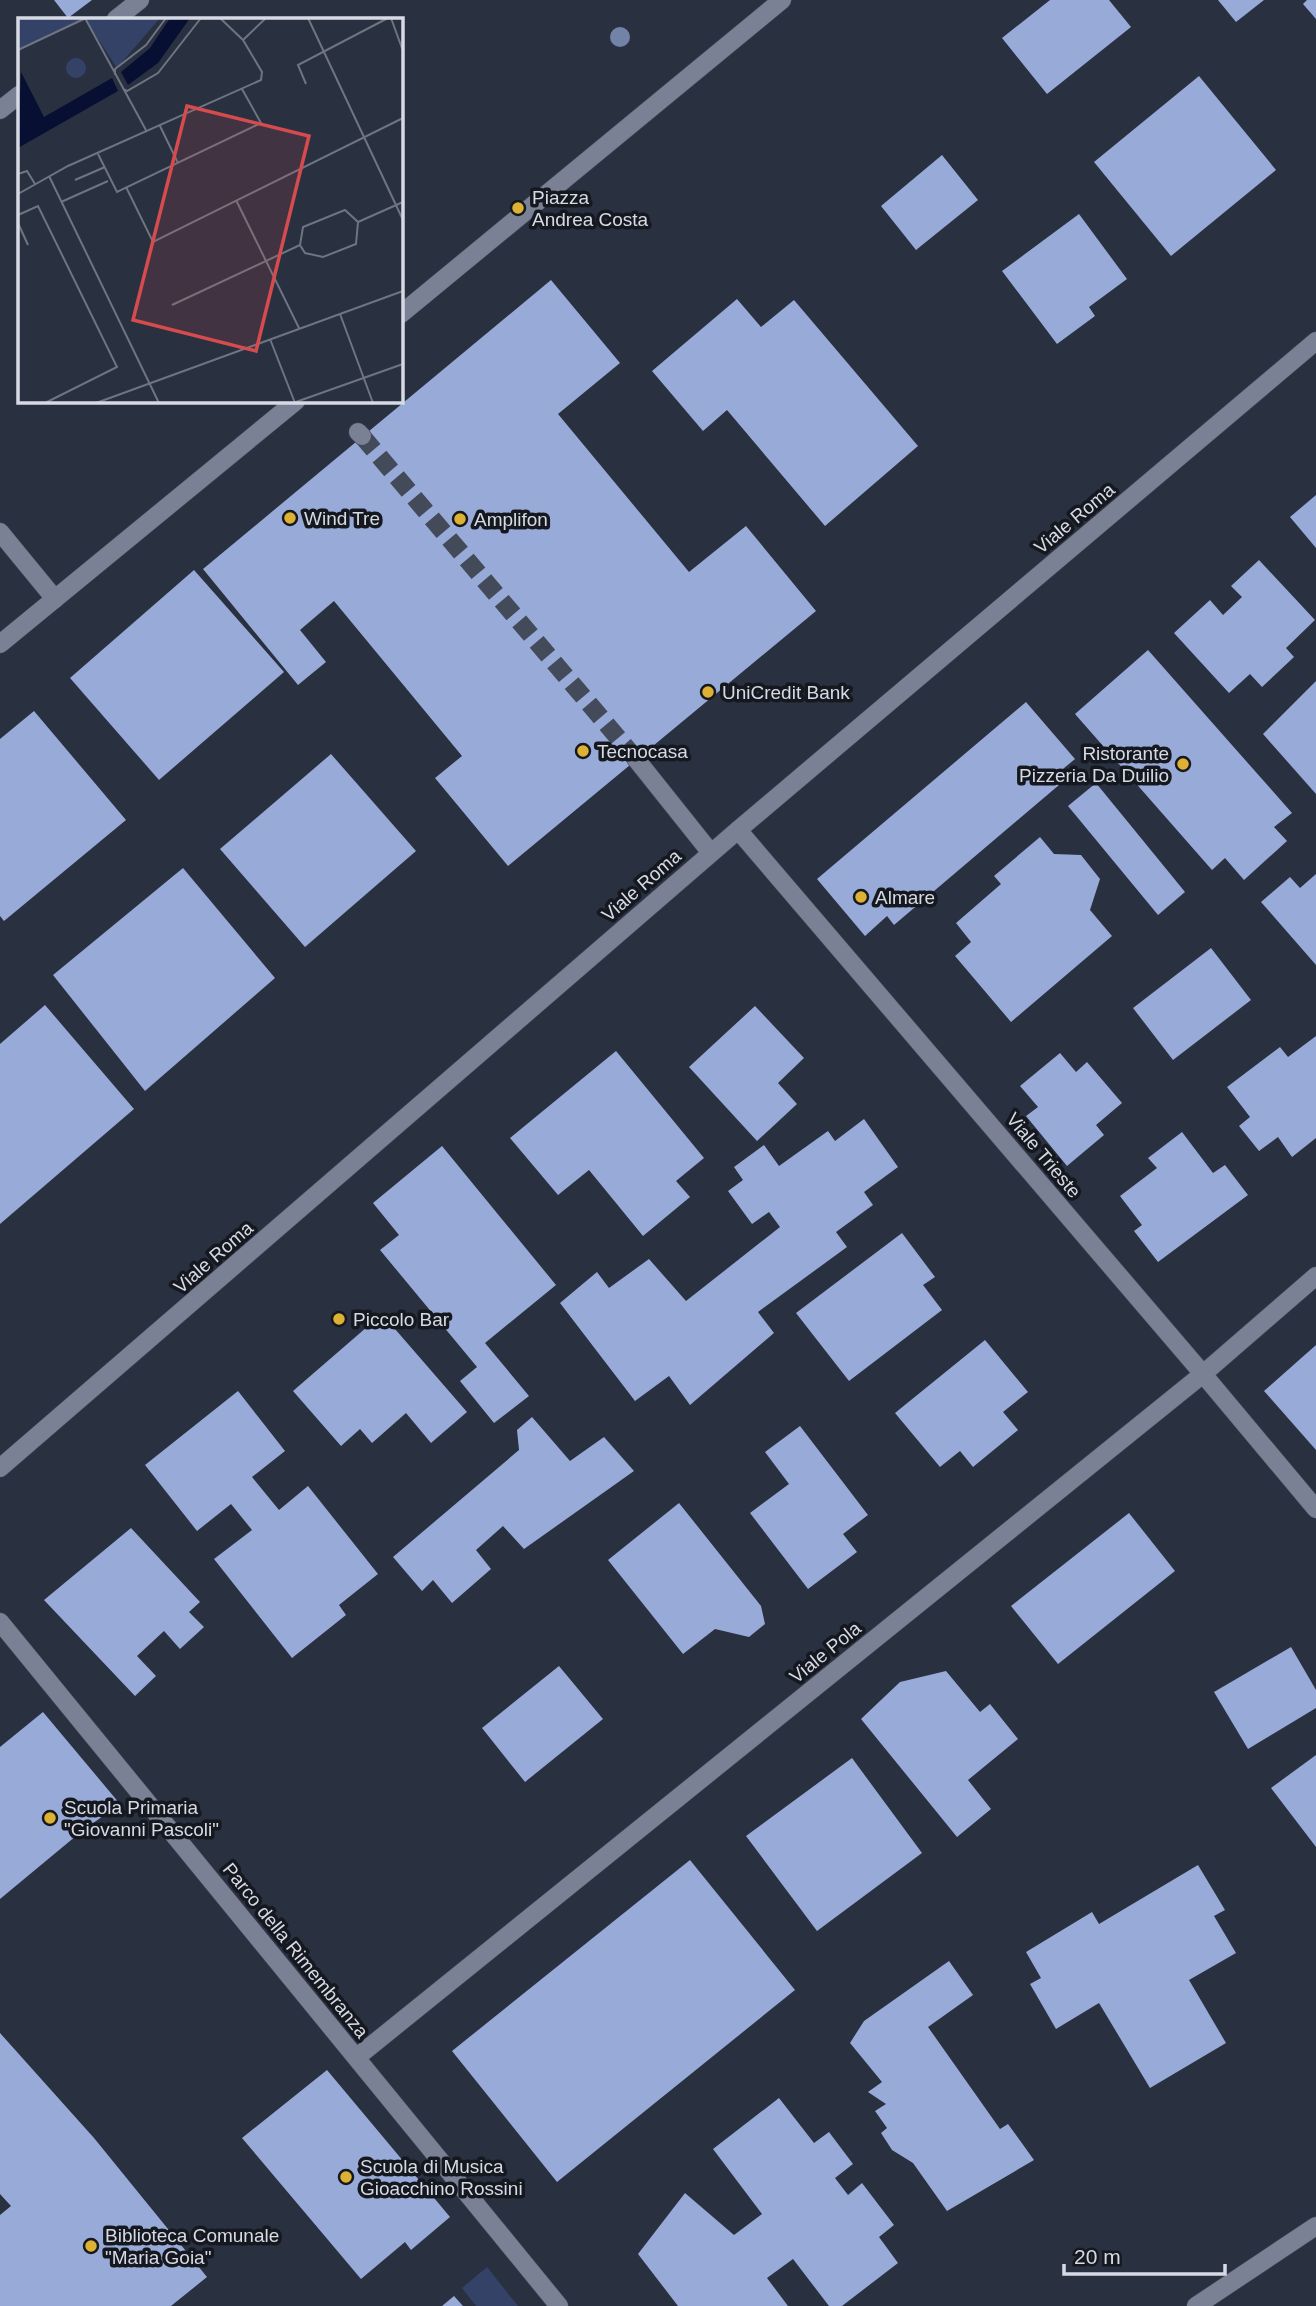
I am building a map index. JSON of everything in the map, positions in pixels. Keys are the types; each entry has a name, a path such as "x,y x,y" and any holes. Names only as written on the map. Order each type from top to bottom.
{"street":[{"path":"117,18 139,0"},
{"path":"402,313 782,0"},
{"path":"0,110 18,96"},
{"name":"Viale Roma","path":"1,1464 711,853 1316,341"},
{"path":"0,644 295,402"},
{"path":"0,532 55,599"},
{"path":"636,759 711,853"},
{"name":"Viale Trieste","path":"738,830 1316,1509"},
{"name":"Viale Pola","path":"357,2057 1203,1374 1316,1276"},
{"name":"Parco della Rimembranza","path":"0,1622 559,2306"},
{"path":"1196,2306 1316,2226"}],"shaded area":[{"path":"487,2267 518,2306 476,2306 462,2288"}],"building":[{"path":"54,0 92,0 68,18"},
{"path":"1050,0 1109,0 1131,27 1047,94 1002,38"},
{"path":"1218,0 1264,0 1236,22"},
{"path":"1307,0 1316,0 1316,19 1303,4"},
{"path":"1199,76 1276,170 1171,256 1094,162"},
{"path":"942,155 978,200 916,250 881,206"},
{"path":"1079,214 1127,279 1089,307 1095,316 1057,344 1002,271"},
{"path":"551,280 620,363 558,414 689,572 746,526 816,611 508,866 435,778 462,756 334,601 300,630 326,662 298,685 203,569"},
{"path":"737,299 761,327 794,300 918,446 825,526 727,410 703,431 652,371"},
{"path":"1316,495 1316,548 1290,517"},
{"path":"1259,560 1315,620 1286,648 1294,657 1262,687 1250,674 1229,693 1174,633 1210,600 1223,615 1242,597 1231,586"},
{"path":"194,570 284,672 159,780 70,678"},
{"name":"Ristorante Pizzeria Da Duilio","path":"1148,650 1292,813 1274,827 1287,841 1244,880 1225,858 1212,870 1075,714"},
{"path":"1316,681 1316,794 1263,734"},
{"path":"1026,702 1075,759 1052,778 1059,785 894,925 887,916 865,936 817,879"},
{"path":"34,711 126,820 4,921 0,916 0,739"},
{"path":"331,754 416,851 305,947 220,849"},
{"path":"1096,783 1185,892 1158,915 1068,806"},
{"path":"1040,837 1054,854 1081,855 1100,879 1090,910 1112,936 1011,1022 955,956 971,942 956,923 1001,884 994,876"},
{"path":"183,868 275,978 145,1091 53,975"},
{"path":"1316,874 1316,965 1261,902 1290,877 1300,888"},
{"path":"1211,948 1251,1000 1173,1060 1133,1008"},
{"path":"45,1005 134,1109 0,1224 0,1044"},
{"path":"755,1006 804,1058 778,1083 797,1104 757,1141 689,1067"},
{"path":"1316,1036 1316,1138 1292,1157 1278,1137 1259,1151 1239,1126 1250,1117 1227,1087 1280,1047 1288,1057"},
{"path":"616,1051 704,1158 676,1181 690,1197 643,1236 589,1170 558,1195 510,1138"},
{"path":"1060,1053 1076,1072 1087,1062 1122,1103 1096,1125 1104,1135 1067,1166 1026,1116 1038,1107 1020,1086"},
{"path":"864,1119 898,1167 864,1192 873,1205 836,1232 847,1247 758,1312 774,1333 690,1405 669,1376 635,1401 560,1303 597,1272 609,1288 649,1259 686,1301 780,1227 769,1212 752,1224 728,1191 743,1180 734,1167 764,1145 779,1166 828,1131 835,1141"},
{"path":"1182,1132 1213,1173 1225,1165 1248,1195 1158,1262 1134,1231 1142,1225 1120,1196 1157,1168 1148,1158"},
{"path":"442,1146 556,1285 485,1343 529,1396 494,1423 460,1381 477,1367 380,1250 399,1235 373,1203"},
{"path":"902,1233 935,1277 923,1285 942,1310 849,1381 796,1313"},
{"path":"382,1314 467,1412 431,1443 406,1413 372,1443 360,1429 341,1446 293,1391"},
{"path":"985,1340 1028,1392 1003,1412 1018,1430 973,1467 960,1451 940,1467 895,1413"},
{"path":"1316,1345 1316,1450 1264,1391"},
{"path":"238,1391 285,1451 252,1477 279,1510 308,1486 378,1574 339,1605 346,1615 292,1658 214,1559 252,1530 231,1504 197,1531 145,1465"},
{"path":"532,1417 570,1461 604,1437 634,1471 524,1549 503,1526 476,1550 491,1569 452,1603 433,1580 422,1591 393,1557 519,1450 517,1430"},
{"path":"800,1426 868,1515 843,1534 857,1552 808,1589 750,1513 789,1484 765,1452"},
{"path":"679,1503 761,1606 765,1624 749,1637 715,1629 683,1654 608,1560"},
{"path":"1129,1513 1175,1571 1058,1664 1011,1606"},
{"path":"131,1528 200,1602 189,1612 204,1627 180,1649 164,1631 137,1656 156,1676 135,1696 44,1600"},
{"path":"1291,1647 1316,1690 1316,1708 1248,1749 1214,1692"},
{"path":"559,1666 603,1719 525,1782 482,1728"},
{"path":"946,1671 980,1712 990,1704 1018,1739 968,1780 991,1809 957,1837 861,1719 900,1682"},
{"name":"Scuola Primaria \"Giovanni Pascoli\"","path":"43,1712 120,1804 82,1831 0,1899 0,1747"},
{"path":"1316,1755 1316,1847 1271,1788"},
{"path":"852,1758 922,1853 817,1931 746,1836"},
{"path":"690,1860 795,1990 557,2182 452,2051"},
{"path":"1198,1865 1225,1910 1214,1916 1236,1953 1189,1980 1226,2043 1150,2088 1099,2003 1056,2029 1030,1984 1041,1978 1026,1952 1092,1912 1099,1924"},
{"path":"949,1961 973,1995 928,2027 1000,2129 1008,2124 1034,2160 947,2211 913,2163 892,2150 881,2133 887,2128 875,2111 886,2104 868,2092 882,2082 850,2043 864,2021"},
{"name":"Biblioteca Comunale \"Maria Goia\"","path":"0,2033 94,2138 207,2277 171,2306 0,2306 0,2215 11,2206 0,2194"},
{"name":"Scuola di Musica Gioacchino Rossini","path":"327,2070 450,2217 411,2250 405,2242 361,2279 242,2138"},
{"path":"779,2098 814,2143 829,2132 853,2164 835,2178 848,2195 862,2183 894,2225 879,2237 898,2263 842,2306 829,2306 793,2259 767,2278 788,2306 678,2306 638,2254 685,2193 734,2235 762,2214 713,2149"},
{"path":"454,2296 463,2306 442,2306"}],"tunnel":[{"path":"362,436 636,759"}],"place":[{"name":"Piazza Andrea Costa","path":"518,208"},
{"name":"Wind Tre","path":"290,518"},
{"name":"Amplifon","path":"460,519"},
{"name":"UniCredit Bank","path":"708,692"},
{"name":"Tecnocasa","path":"583,751"},
{"name":"Ristorante Pizzeria Da Duilio","path":"1183,764"},
{"name":"Almare","path":"861,897"},
{"name":"Piccolo Bar","path":"339,1319"},
{"name":"Scuola Primaria \"Giovanni Pascoli\"","path":"50,1818"},
{"name":"Scuola di Musica Gioacchino Rossini","path":"346,2177"},
{"name":"Biblioteca Comunale \"Maria Goia\"","path":"91,2246"}]}
